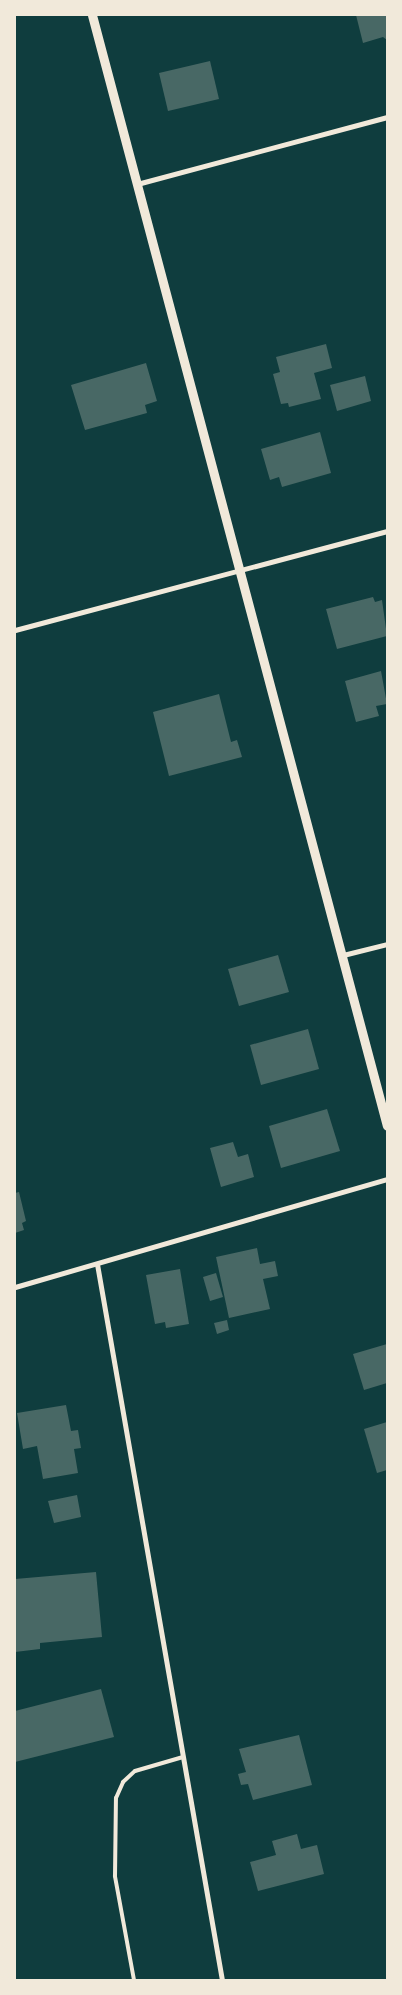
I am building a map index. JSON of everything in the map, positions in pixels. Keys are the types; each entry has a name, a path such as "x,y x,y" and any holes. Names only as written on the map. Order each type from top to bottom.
{"street":[{"path":"92,15 241,570 387,1126"},
{"path":"136,184 387,117"},
{"path":"15,630 387,531"},
{"path":"343,956 387,944"},
{"path":"15,1288 387,1180"},
{"path":"97,1264 222,1980"}],"lane":[{"path":"134,1980 115,1876 116,1798 123,1782 135,1771 183,1757"}],"building":[{"path":"356,15 387,15 387,40 383,37 363,43"},
{"path":"210,61 219,99 168,111 159,73"},
{"path":"326,344 332,368 314,373 321,399 289,407 288,403 281,404 273,374 280,372 276,357"},
{"path":"146,363 157,401 145,405 147,413 85,430 71,385"},
{"path":"365,376 371,401 337,411 330,385"},
{"path":"320,432 331,473 282,487 279,477 270,480 261,449"},
{"path":"373,597 375,602 382,600 387,636 337,649 326,609"},
{"path":"381,671 387,704 376,706 379,716 356,722 345,681"},
{"path":"219,694 231,742 237,740 242,757 169,776 153,712"},
{"path":"278,955 289,992 239,1006 228,969"},
{"path":"308,1029 319,1069 261,1085 250,1045"},
{"path":"327,1109 340,1151 281,1168 269,1126"},
{"path":"233,1142 238,1157 248,1154 254,1177 221,1187 210,1148"},
{"path":"19,1192 26,1221 22,1223 24,1230 15,1233 15,1193"},
{"path":"257,1248 260,1264 275,1261 278,1276 263,1279 270,1309 229,1318 216,1257"},
{"path":"180,1269 189,1324 166,1328 165,1322 155,1324 146,1275"},
{"path":"216,1273 223,1297 210,1301 203,1277"},
{"path":"227,1320 229,1330 217,1334 214,1323"},
{"path":"387,1344 387,1383 364,1390 353,1354"},
{"path":"66,1405 71,1431 78,1430 81,1448 74,1449 78,1473 43,1479 37,1446 23,1449 17,1413"},
{"path":"387,1422 387,1470 377,1473 364,1429"},
{"path":"77,1495 81,1517 54,1523 48,1501"},
{"path":"96,1572 102,1637 40,1643 40,1649 15,1652 15,1579"},
{"path":"101,1689 114,1737 15,1762 15,1711"},
{"path":"299,1735 312,1785 253,1800 248,1784 241,1785 238,1774 246,1772 239,1749"},
{"path":"297,1834 301,1849 317,1845 324,1874 258,1891 250,1862 276,1855 272,1841"}]}
